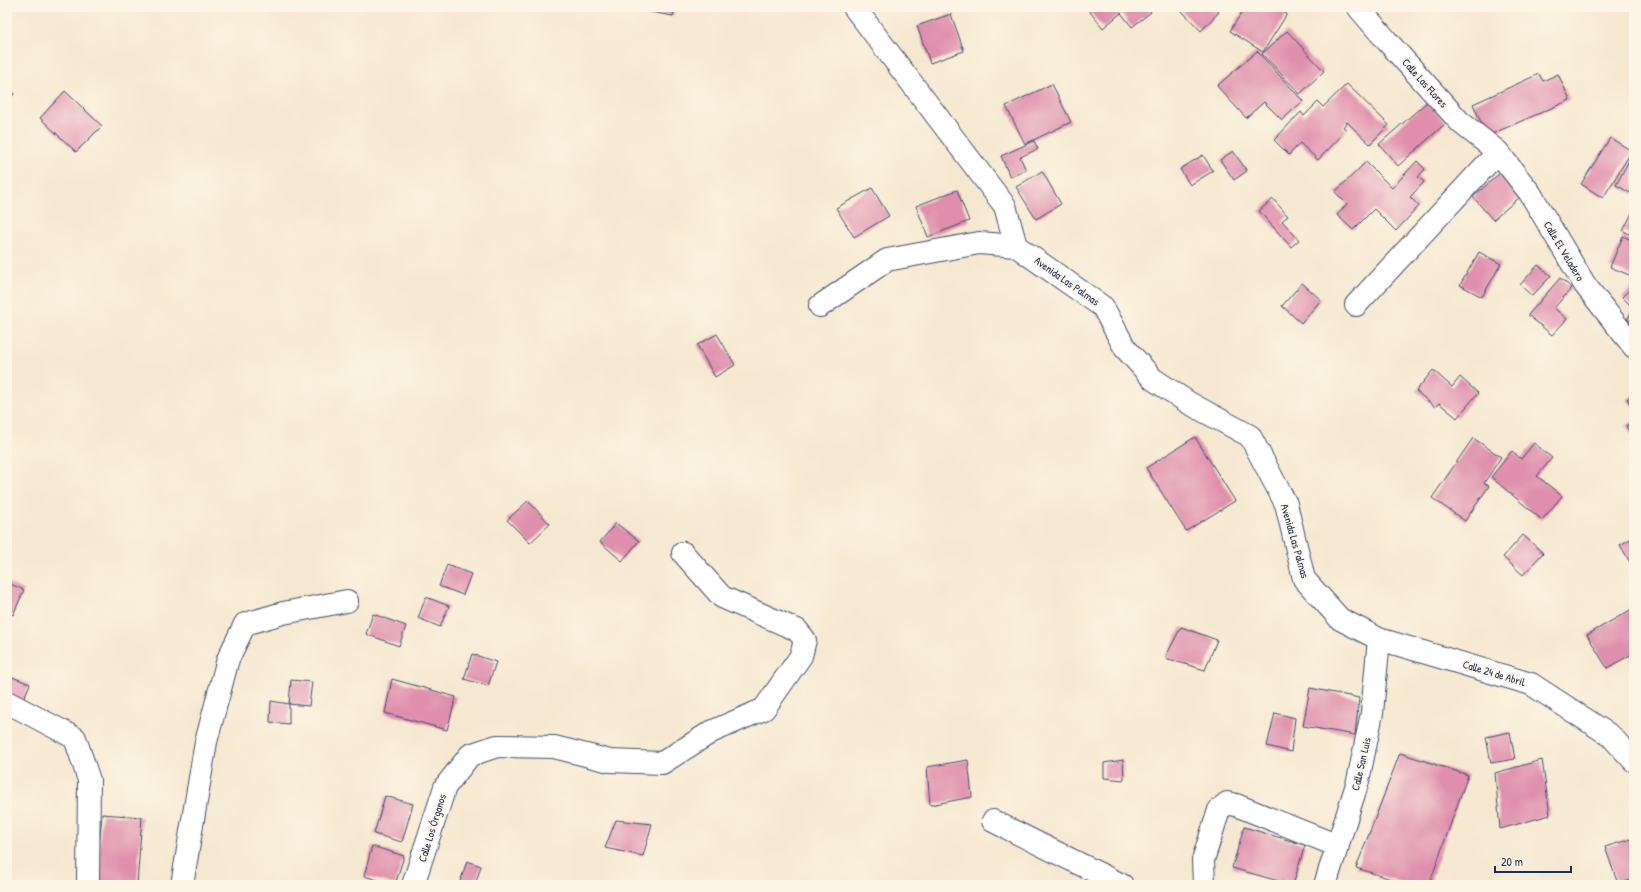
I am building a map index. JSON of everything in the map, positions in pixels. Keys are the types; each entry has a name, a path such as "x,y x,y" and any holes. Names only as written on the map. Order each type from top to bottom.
{"street":[{"path":"820,306 887,260 979,243 1016,246 1004,206 854,7"},
{"name":"Calle Las Flores","path":"1358,7 1460,122 1498,152"},
{"path":"1356,305 1498,152"},
{"name":"Calle El Veladero","path":"1498,152 1530,193 1585,285 1634,347"},
{"name":"Avenida Las Palmas","path":"1016,246 1103,307 1125,348 1153,379 1189,403 1250,436 1286,504 1304,579 1340,619 1379,639"},
{"name":"Calle Los Órganos","path":"413,885 445,787 470,755 497,746 554,747 610,761 662,763 711,732 764,709 801,656 805,640 797,630 722,597 683,553"},
{"path":"182,885 206,742 228,659 245,624 283,613 347,601"},
{"name":"Calle 24 de Abril","path":"1379,639 1531,684 1611,736 1634,761"},
{"name":"Calle San Luis","path":"1325,885 1358,781 1372,713 1379,639"},
{"path":"7,702 75,738 89,780 88,885"},
{"path":"1204,885 1203,860 1219,810 1227,804 1236,805 1338,846"},
{"path":"993,821 1122,885"}],"building":[{"path":"633,7 675,7 673,16 633,9"},
{"path":"1086,7 1147,7 1151,12 1132,27 1121,13 1103,28"},
{"path":"1182,7 1214,7 1219,12 1201,31 1180,9"},
{"path":"1245,7 1276,7 1287,14 1263,52 1230,31"},
{"path":"951,14 964,51 930,63 917,26"},
{"path":"1287,31 1324,71 1300,94 1262,54"},
{"path":"1257,51 1303,101 1282,120 1264,102 1246,118 1217,86"},
{"path":"1539,74 1543,81 1558,74 1570,100 1487,136 1473,104"},
{"path":"1052,84 1071,122 1025,144 1006,106"},
{"path":"1347,84 1389,125 1370,144 1347,122 1343,127 1347,130 1318,160 1300,143 1289,155 1274,140 1301,112 1304,116 1318,102 1323,107"},
{"path":"7,87 14,94 7,102"},
{"path":"65,91 102,126 76,152 40,118"},
{"path":"1427,102 1446,123 1398,166 1379,144"},
{"path":"1610,138 1632,151 1603,198 1581,184"},
{"path":"1034,141 1038,149 1020,157 1026,170 1010,177 1001,156"},
{"path":"1233,151 1247,171 1234,180 1220,160"},
{"path":"1633,153 1634,154 1634,195 1616,185"},
{"path":"1203,155 1213,171 1190,185 1180,169"},
{"path":"1417,161 1425,169 1418,177 1424,182 1410,197 1419,206 1396,231 1374,209 1353,230 1337,215 1347,204 1335,192 1366,162 1392,188"},
{"path":"1042,171 1061,204 1036,219 1016,187"},
{"path":"1500,173 1521,196 1493,220 1473,197"},
{"path":"872,188 889,216 854,237 836,208"},
{"path":"957,190 969,221 928,237 916,206"},
{"path":"1273,199 1288,216 1282,221 1299,240 1291,247 1259,211"},
{"path":"1634,209 1634,236 1623,231"},
{"path":"1623,236 1634,241 1634,277 1610,267"},
{"path":"1479,252 1501,264 1482,297 1460,285"},
{"path":"1538,265 1551,276 1532,296 1520,285"},
{"path":"1560,278 1572,288 1554,308 1567,319 1552,335 1528,315"},
{"path":"1302,283 1321,300 1301,323 1282,306"},
{"path":"1634,285 1634,309 1622,297"},
{"path":"1634,309 1634,324 1627,319"},
{"path":"717,334 735,365 715,377 697,345"},
{"path":"1433,370 1452,387 1460,377 1478,393 1457,418 1439,403 1435,407 1416,391"},
{"path":"1634,395 1634,409 1627,399"},
{"path":"1634,421 1634,438 1626,426"},
{"path":"1195,437 1235,501 1186,531 1146,468"},
{"path":"1473,438 1501,457 1484,483 1489,486 1465,521 1432,498"},
{"path":"1534,443 1552,458 1537,476 1562,496 1542,520 1491,477 1512,451 1521,459"},
{"path":"528,501 550,524 530,543 507,520"},
{"path":"616,523 639,541 622,561 600,542"},
{"path":"1523,535 1543,553 1523,575 1503,557"},
{"path":"1634,537 1634,569 1620,545"},
{"path":"447,565 471,574 463,595 439,586"},
{"path":"8,583 24,590 13,615 7,613"},
{"path":"426,597 449,606 440,627 418,618"},
{"path":"1632,609 1634,613 1634,653 1607,668 1587,635"},
{"path":"373,614 406,626 399,646 366,634"},
{"path":"1181,627 1217,640 1205,670 1165,658"},
{"path":"472,654 496,662 488,686 464,679"},
{"path":"7,675 30,684 21,705 7,700"},
{"path":"392,679 456,697 447,730 385,713"},
{"path":"291,680 312,682 309,706 289,704"},
{"path":"1310,688 1359,698 1355,735 1303,726"},
{"path":"271,701 289,704 289,724 270,722"},
{"path":"1275,713 1295,718 1291,752 1267,746"},
{"path":"1510,732 1515,759 1491,763 1486,737"},
{"path":"1400,753 1468,775 1429,885 1410,885 1356,868"},
{"path":"968,760 972,797 930,805 927,767"},
{"path":"1123,760 1124,780 1104,778 1104,763"},
{"path":"1542,760 1550,815 1500,829 1495,773"},
{"path":"385,796 413,804 402,842 374,834"},
{"path":"102,814 142,817 137,885 96,882"},
{"path":"616,820 652,824 643,856 605,848"},
{"path":"1244,827 1305,845 1293,885 1232,868"},
{"path":"1634,838 1634,879 1618,884 1605,847"},
{"path":"372,846 404,856 395,885 364,876"},
{"path":"467,861 481,866 475,885 459,885"}]}
